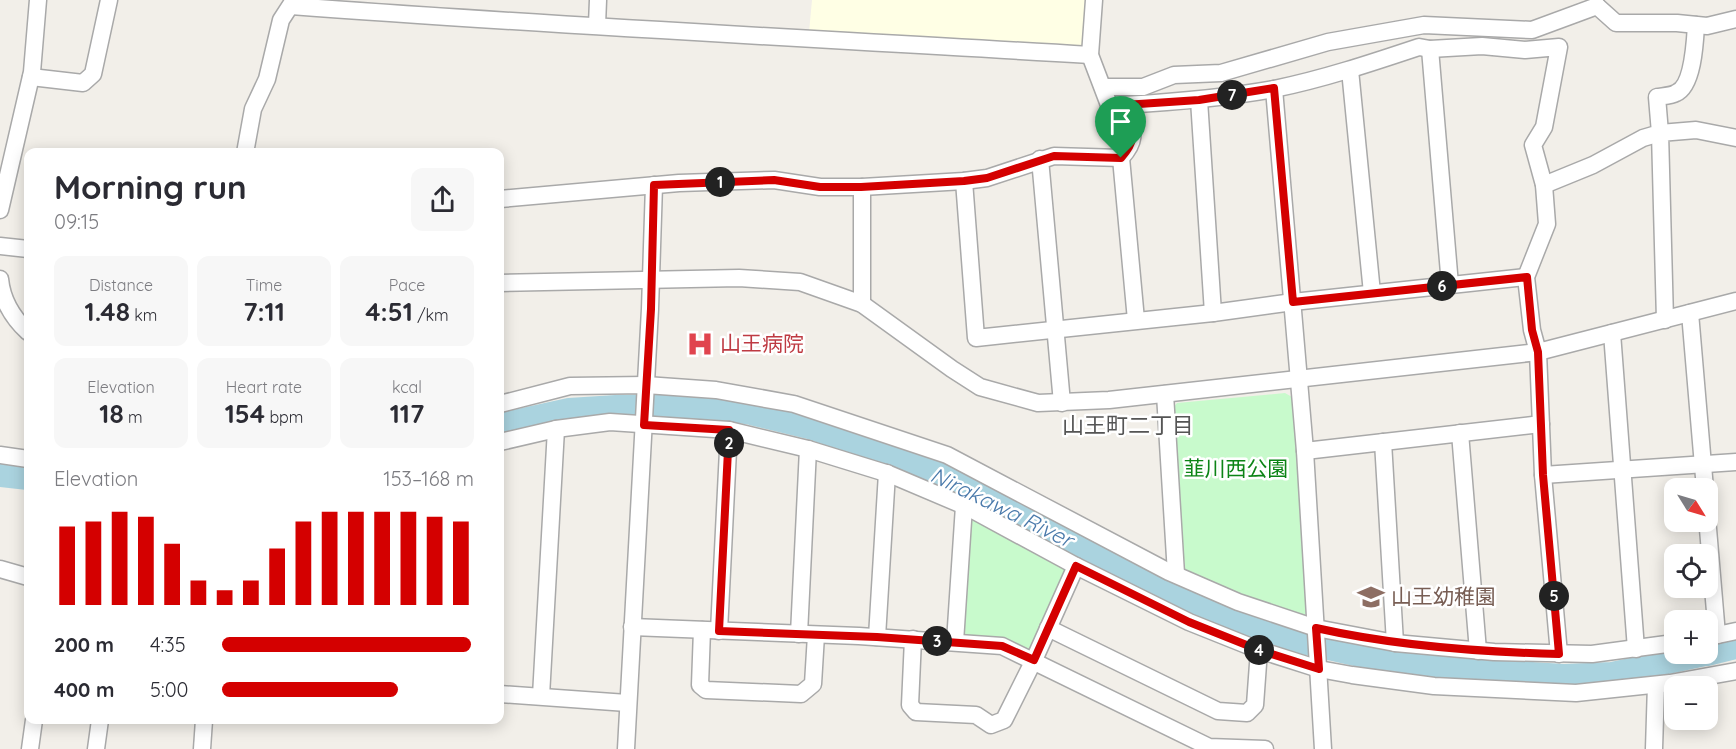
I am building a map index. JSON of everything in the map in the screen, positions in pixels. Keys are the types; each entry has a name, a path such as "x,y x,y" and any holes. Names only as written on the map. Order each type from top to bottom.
{"street":[{"path":"0,210 31,77 38,0"},
{"path":"31,77 83,83 93,74 109,0"},
{"path":"597,25 598,0"},
{"path":"1094,0 1090,55 1122,139 1121,158 1136,320"},
{"path":"246,148 253,109 267,79 281,20 292,3 483,20 1090,55"},
{"path":"1103,87 1143,87 1174,75 1221,73 1328,42 1424,25 1532,30 1598,3 1616,23 1707,26 1736,19"},
{"path":"1665,320 1657,97 1677,93 1687,84 1696,25"},
{"path":"504,199 654,185 774,180 820,187 861,187 987,178 1054,156 1121,158 1131,147 1134,138 1124,105 1199,100 1274,88 1350,70 1419,47 1430,49 1482,46 1525,50 1559,47 1544,127 1533,145 1544,185 1547,224 1527,277 1532,330 1538,352 1543,475 1559,654"},
{"path":"1430,49 1450,285"},
{"path":"1350,70 1372,293"},
{"path":"1274,88 1305,451 1323,749"},
{"path":"1199,100 1213,313"},
{"path":"1544,185 1593,165 1643,138 1696,130 1736,138"},
{"path":"1040,159 1062,403"},
{"path":"964,181 976,338 1527,277"},
{"path":"626,749 651,309 654,185"},
{"path":"861,187 862,304"},
{"path":"0,246 24,249"},
{"path":"504,283 740,278 800,282 862,304 980,387 1038,403 1090,402 1538,352 1736,301"},
{"path":"0,279 1,291 15,320 24,328"},
{"path":"1690,314 1704,478"},
{"path":"1612,333 1636,649"},
{"path":"504,403 570,386 716,390 794,404 947,455 1176,574 1238,602 1317,633 1478,651 1559,654 1592,654 1664,645"},
{"path":"1165,394 1176,574"},
{"path":"504,441 556,429 610,423 644,423 729,430 808,449 887,473 964,506 1076,566 1189,622 1259,650 1434,686 1576,693 1656,685 1736,671"},
{"path":"1305,451 1541,424"},
{"path":"541,696 556,429"},
{"path":"729,430 711,630 700,685 706,690 801,694 813,684 816,635"},
{"path":"1460,433 1478,651"},
{"path":"1383,442 1395,643"},
{"path":"799,634 808,449"},
{"path":"0,455 24,458"},
{"path":"1543,475 1736,462"},
{"path":"877,637 887,473"},
{"path":"955,642 964,506"},
{"path":"1708,532 1711,610"},
{"path":"913,639 910,705 916,712 976,715 991,725 1004,720 1076,566"},
{"path":"0,569 24,577"},
{"path":"632,627 877,637 1002,646 1209,747 1265,749"},
{"path":"1048,628 1218,711 1248,712 1255,705 1259,650"},
{"path":"1718,634 1736,630"},
{"path":"1654,749 1656,685"},
{"path":"504,693 627,703"},
{"path":"30,749 33,724"},
{"path":"96,749 99,724"},
{"path":"202,749 204,724"}],"shaded area":[{"path":"812,0 1088,0 1085,46 1082,49 809,32"}],"green space":[{"name":"韮川西公園","path":"1285,393 1292,397 1308,612 1302,617 1189,574 1185,570 1170,411 1177,403"},
{"path":"976,518 1064,566 1067,574 1030,649 1024,650 966,638 960,631 967,521"}],"waterway":[{"name":"Nirakawa River","path":"504,424 569,410 616,407 718,408 751,413 809,427 911,462 952,480 1187,600 1276,636 1395,663 1464,670 1564,676 1612,674 1664,663"},
{"name":"Nirakawa River","path":"0,475 24,478"},
{"name":"Nirakawa River","path":"1718,651 1736,647"}],"place":[{"name":"山王病院","path":"700,344"},
{"name":"山王幼稚園","path":"1371,597"}],"district":[{"name":"山王町二丁目","path":"1128,425"}],"route":[{"path":"1274,88 1293,302 1527,277 1532,330 1538,352 1543,475 1559,654 1494,652 1413,645 1362,638 1316,628 1319,669 1259,650 1189,622 1076,566 1034,660 1002,646 877,637 719,631 729,430 644,425 651,309 654,185 774,180 820,187 861,187 987,178 1054,156 1121,158 1131,147 1134,138 1124,105 1199,100 1274,88"}]}
